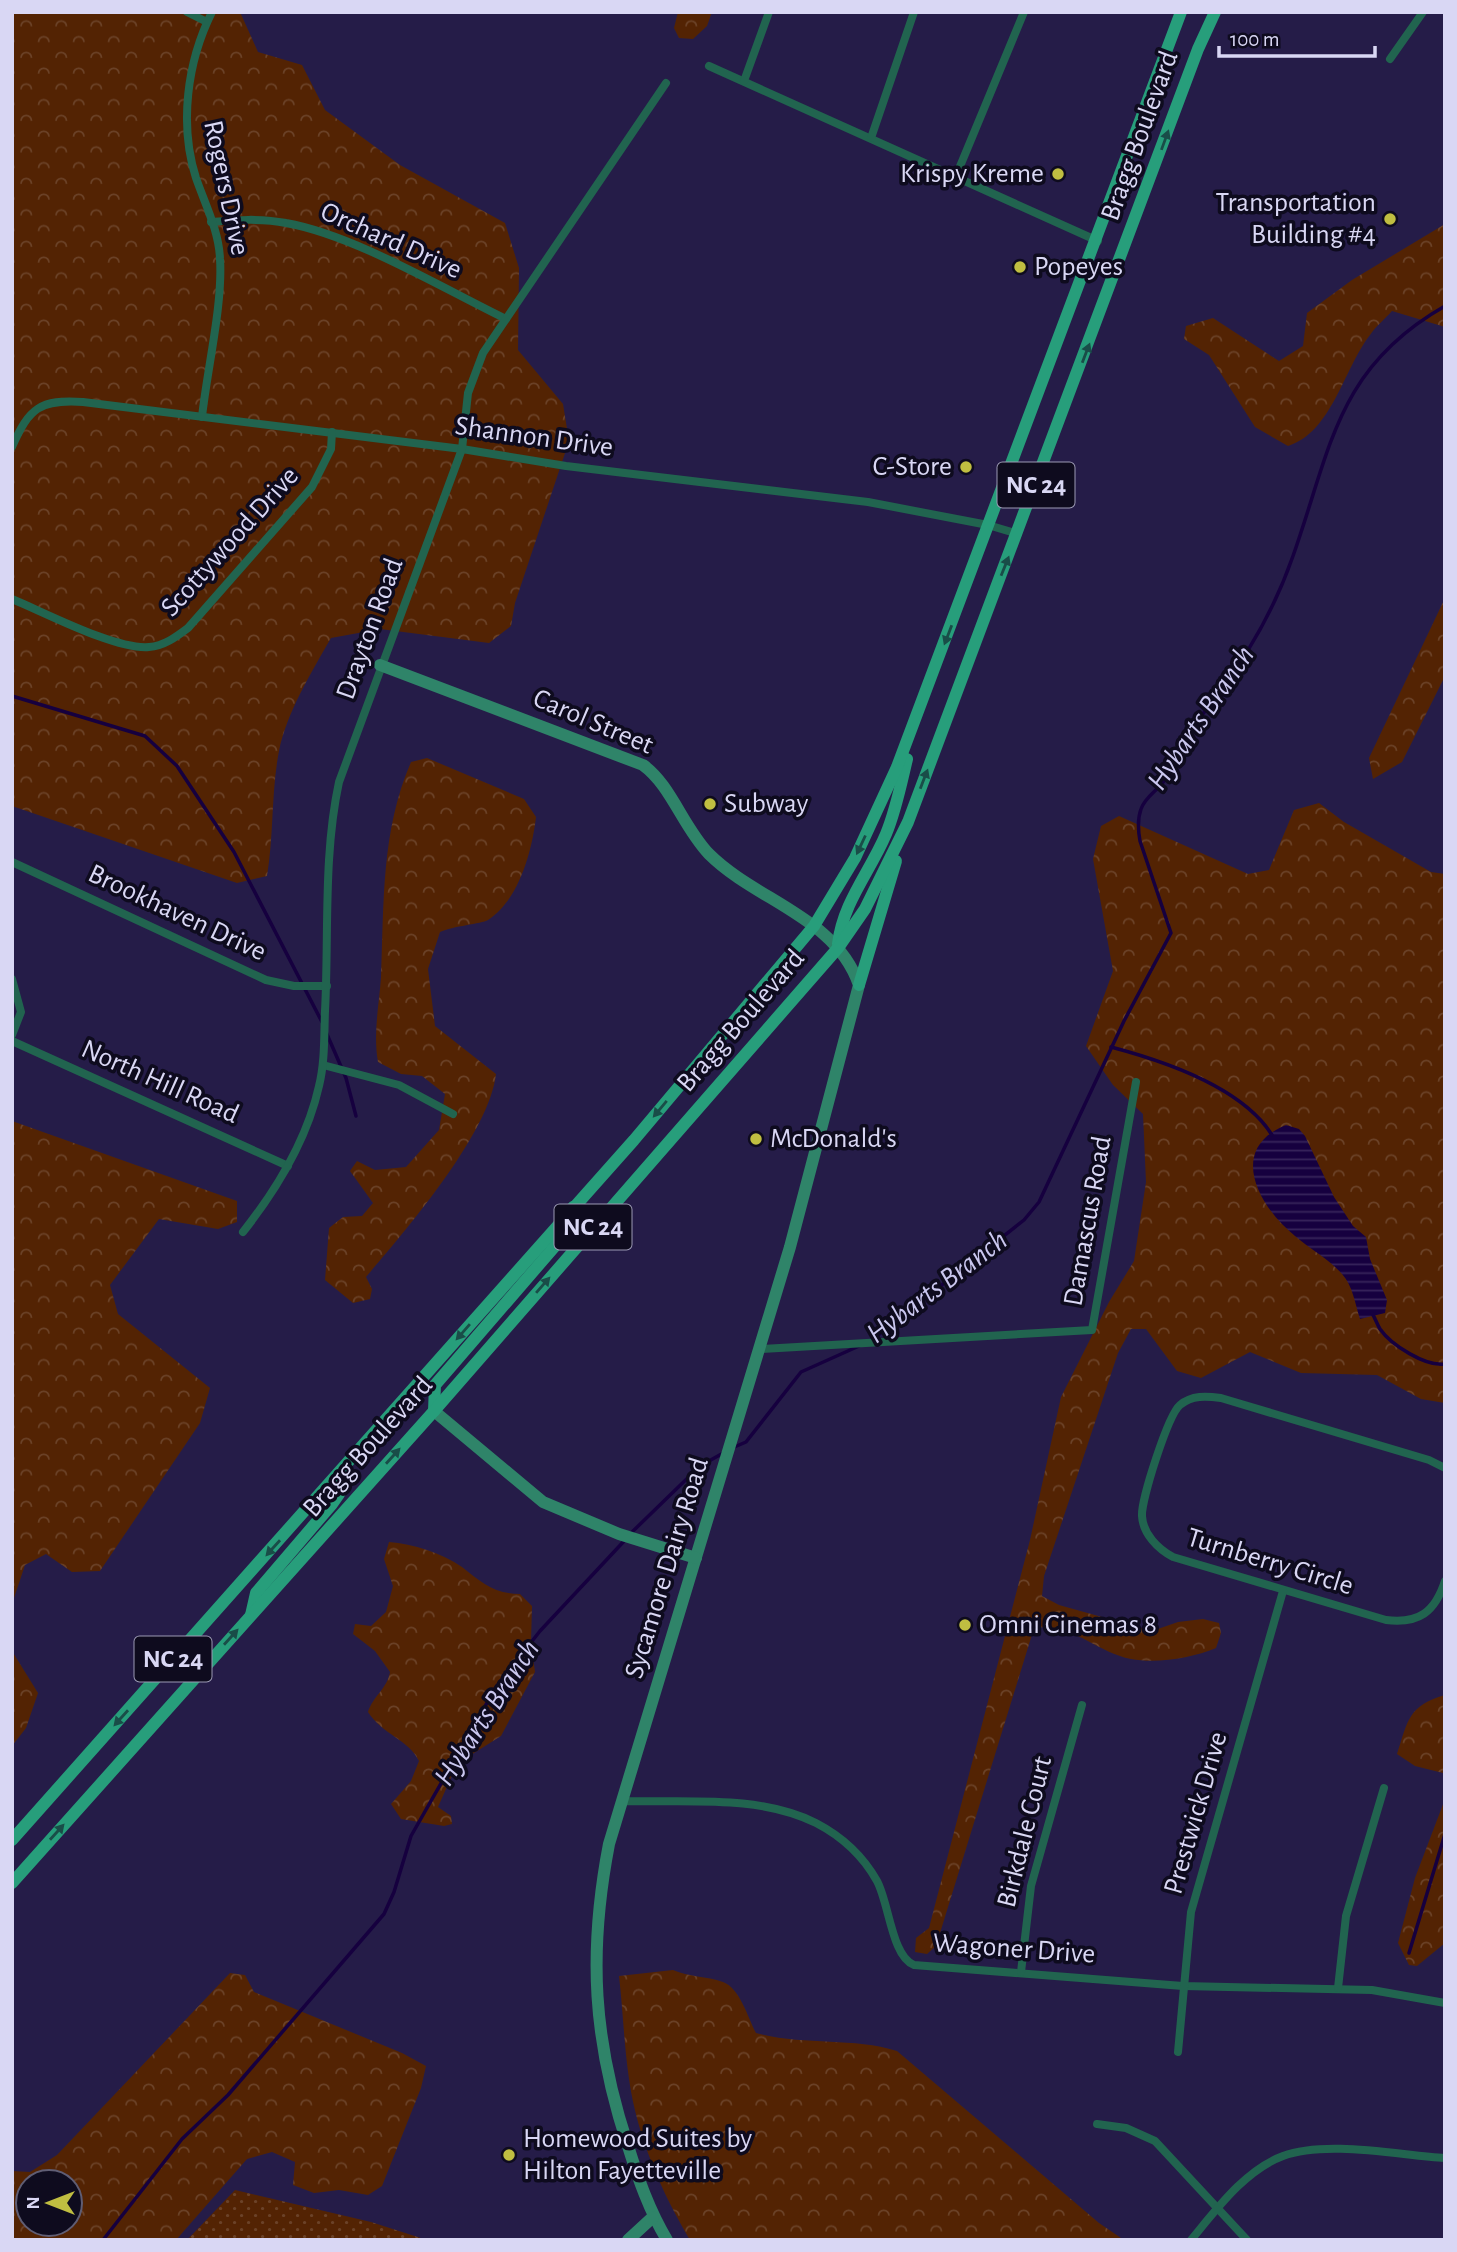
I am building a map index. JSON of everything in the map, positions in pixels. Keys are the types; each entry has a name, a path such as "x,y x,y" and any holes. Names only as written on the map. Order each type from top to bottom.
{"main road":[{"name":"Bragg Boulevard","path":"12,1840 335,1479 814,926 855,858 897,767 1098,241 1181,12"},
{"name":"Bragg Boulevard","path":"12,1883 434,1411 838,948 865,909 908,822 1198,49 1215,12"},
{"name":"Carol Street","path":"380,665 643,765 659,779 684,823 711,856 727,870 814,926"},
{"path":"838,948 841,921 848,903 886,833 921,706"},
{"path":"859,985 908,822"},
{"path":"814,926 838,948 854,969 859,985"},
{"name":"Sycamore Dairy Road","path":"667,2240 653,2217 618,2117 604,2062 598,2020 598,1914 608,1844 760,1349 859,985"},
{"path":"573,1207 568,1231 435,1385 434,1411 543,1503 588,1523 696,1558"},
{"path":"251,1615 256,1592 339,1494 335,1479"},
{"path":"628,2240 653,2217"}],"street":[{"path":"187,12 207,22"},
{"name":"Rogers Drive","path":"202,417 221,263 191,159 186,124 191,82 212,12"},
{"path":"744,82 769,12"},
{"path":"871,138 914,12"},
{"path":"956,176 1024,12"},
{"path":"1390,59 1423,12"},
{"path":"709,66 1098,241"},
{"name":"Drayton Road","path":"243,1232 288,1166 311,1114 323,1065 334,803 347,755 462,449 472,379 483,353 666,83"},
{"name":"Orchard Drive","path":"211,222 243,220 285,223 340,238 506,319"},
{"name":"Shannon Drive","path":"12,447 22,424 41,405 56,401 75,401 462,449 565,466 868,502 988,525 1018,534"},
{"name":"Scottywood Drive","path":"12,599 122,645 143,648 164,644 188,628 312,487 331,449 332,432"},
{"name":"Brookhaven Drive","path":"12,862 266,980 294,986 327,986"},
{"path":"12,979 21,1012 12,1035"},
{"name":"North Hill Road","path":"12,1041 288,1166"},
{"path":"323,1065 399,1085 453,1114"},
{"name":"Damascus Road","path":"760,1349 1092,1330 1136,1082"},
{"name":"Turnberry Circle","path":"1445,1468 1429,1460 1221,1398 1199,1396 1180,1405 1168,1422 1141,1513 1147,1533 1161,1550 1173,1557 1386,1620 1408,1622 1421,1617 1433,1609 1445,1581"},
{"name":"Prestwick Drive","path":"1178,2052 1191,1912 1283,1591"},
{"name":"Birkdale Court","path":"1021,1972 1031,1886 1082,1705"},
{"path":"1338,1988 1346,1916 1384,1788"},
{"name":"Wagoner Drive","path":"621,1801 757,1805 798,1815 829,1831 862,1858 887,1903 899,1952 908,1962 1183,1986 1372,1990 1445,2003"},
{"path":"1097,2124 1126,2128 1155,2141 1180,2165 1216,2210 1247,2240"},
{"path":"1191,2240 1216,2210 1256,2171 1282,2156 1312,2149 1445,2158"}],"green space":[{"path":"12,12 240,12 258,52 302,65 325,110 400,165 505,223 519,268 518,350 563,404 569,441 515,603 511,626 489,643 380,629 331,638 300,693 282,737 275,782 267,876 237,883 12,806"},
{"path":"678,12 712,12 707,26 693,39 679,38 674,28"},
{"path":"1445,224 1445,327 1392,311 1372,332 1316,428 1303,439 1288,446 1255,427 1209,355 1184,339 1186,326 1213,318 1279,361 1303,346 1307,313 1352,280"},
{"path":"1445,598 1445,676 1402,762 1373,779 1369,758"},
{"path":"427,758 524,799 536,817 522,874 508,900 488,920 440,932 428,969 435,1026 496,1074 490,1098 462,1152 443,1180 366,1277 372,1289 370,1299 353,1303 325,1280 329,1228 343,1217 362,1216 373,1203 350,1171 357,1161 375,1170 406,1167 439,1130 445,1094 422,1076 401,1074 378,1062 377,1051 376,1030 389,841 401,788 411,762"},
{"path":"1319,803 1344,822 1431,872 1445,874 1445,1403 1421,1399 1377,1375 1301,1373 1250,1352 1201,1378 1177,1371 1146,1329 1131,1329 1118,1353 1044,1576 1042,1596 1059,1605 1152,1631 1178,1622 1203,1619 1219,1623 1221,1633 1216,1648 1174,1659 1131,1659 1060,1629 1034,1628 936,1946 927,1954 915,1952 916,1938 929,1928 1030,1540 1061,1397 1109,1302 1134,1261 1146,1182 1143,1114 1113,1085 1086,1046 1113,971 1093,859 1101,826 1119,816 1248,874 1269,870 1294,810"},
{"path":"12,1121 237,1201 237,1222 218,1229 159,1219 110,1285 118,1314 210,1388 200,1423 100,1571 72,1572 46,1554 25,1565 12,1604"},
{"path":"389,1542 417,1547 446,1557 488,1586 503,1592 520,1594 532,1606 531,1642 535,1672 501,1736 474,1753 454,1771 438,1807 451,1816 452,1824 444,1826 401,1819 391,1804 411,1781 419,1761 409,1748 380,1726 368,1712 390,1672 375,1651 353,1634 355,1624 371,1626 386,1612 393,1586 384,1559"},
{"path":"12,1651 38,1693 26,1728 12,1746"},
{"path":"1445,1695 1445,1787 1443,1773 1415,1766 1397,1754 1411,1716 1423,1704"},
{"path":"1445,1799 1445,1943 1417,1966 1409,1965 1398,1943 1415,1878"},
{"path":"673,1970 729,1985 743,2004 756,2033 791,2039 862,2044 897,2051 1099,2223 1124,2240 690,2240 660,2183 638,2121 627,2066 619,1976"},
{"path":"230,1973 245,1975 254,1992 402,2053 426,2066 421,2088 382,2186 368,2195 339,2190 314,2193 293,2185 295,2162 272,2152 247,2159 176,2240 12,2240 12,2171 14,2238 84,2238 84,2168 36,2168 57,2155"},
{"path":"235,2190 371,2222 427,2240 187,2240"}],"shaded area":[{"path":"1286,1125 1299,1129 1305,1136 1334,1197 1353,1226 1366,1237 1370,1259 1387,1300 1385,1313 1360,1319 1351,1290 1342,1274 1282,1224 1260,1194 1254,1178 1253,1163 1257,1148 1268,1135"}],"waterway":[{"name":"Hybarts Branch","path":"872,1340 1024,1220 1039,1202 1124,1021 1171,933 1140,841 1138,821 1143,805 1164,781 1185,738 1242,660 1271,609 1293,556 1329,446 1342,414 1359,384 1381,356 1409,330 1445,306"},
{"path":"12,696 145,736 177,766 234,852 322,1022"},
{"path":"326,1032 346,1078 356,1116"},
{"path":"1111,1047 1177,1068 1222,1090 1259,1118 1272,1135"},
{"path":"1372,1313 1380,1329 1400,1348 1428,1362 1445,1364"},
{"name":"Hybarts Branch","path":"732,1448 746,1442 801,1372 859,1346"},
{"name":"Hybarts Branch","path":"631,1533 700,1466 725,1452"},
{"name":"Hybarts Branch","path":"103,2240 182,2139 228,2095 384,1914 394,1892 411,1836 496,1687 540,1631 626,1539"},
{"path":"1409,1953 1445,1834"}],"place":[{"name":"Krispy Kreme","path":"1058,174"},
{"name":"Transportation Building #4","path":"1390,219"},
{"name":"Popeyes","path":"1020,267"},
{"name":"C-Store","path":"966,467"},
{"name":"Subway","path":"710,804"},
{"name":"McDonald's","path":"756,1139"},
{"name":"Omni Cinemas 8","path":"965,1625"},
{"name":"Homewood Suites by Hilton Fayetteville","path":"509,2155"}]}
